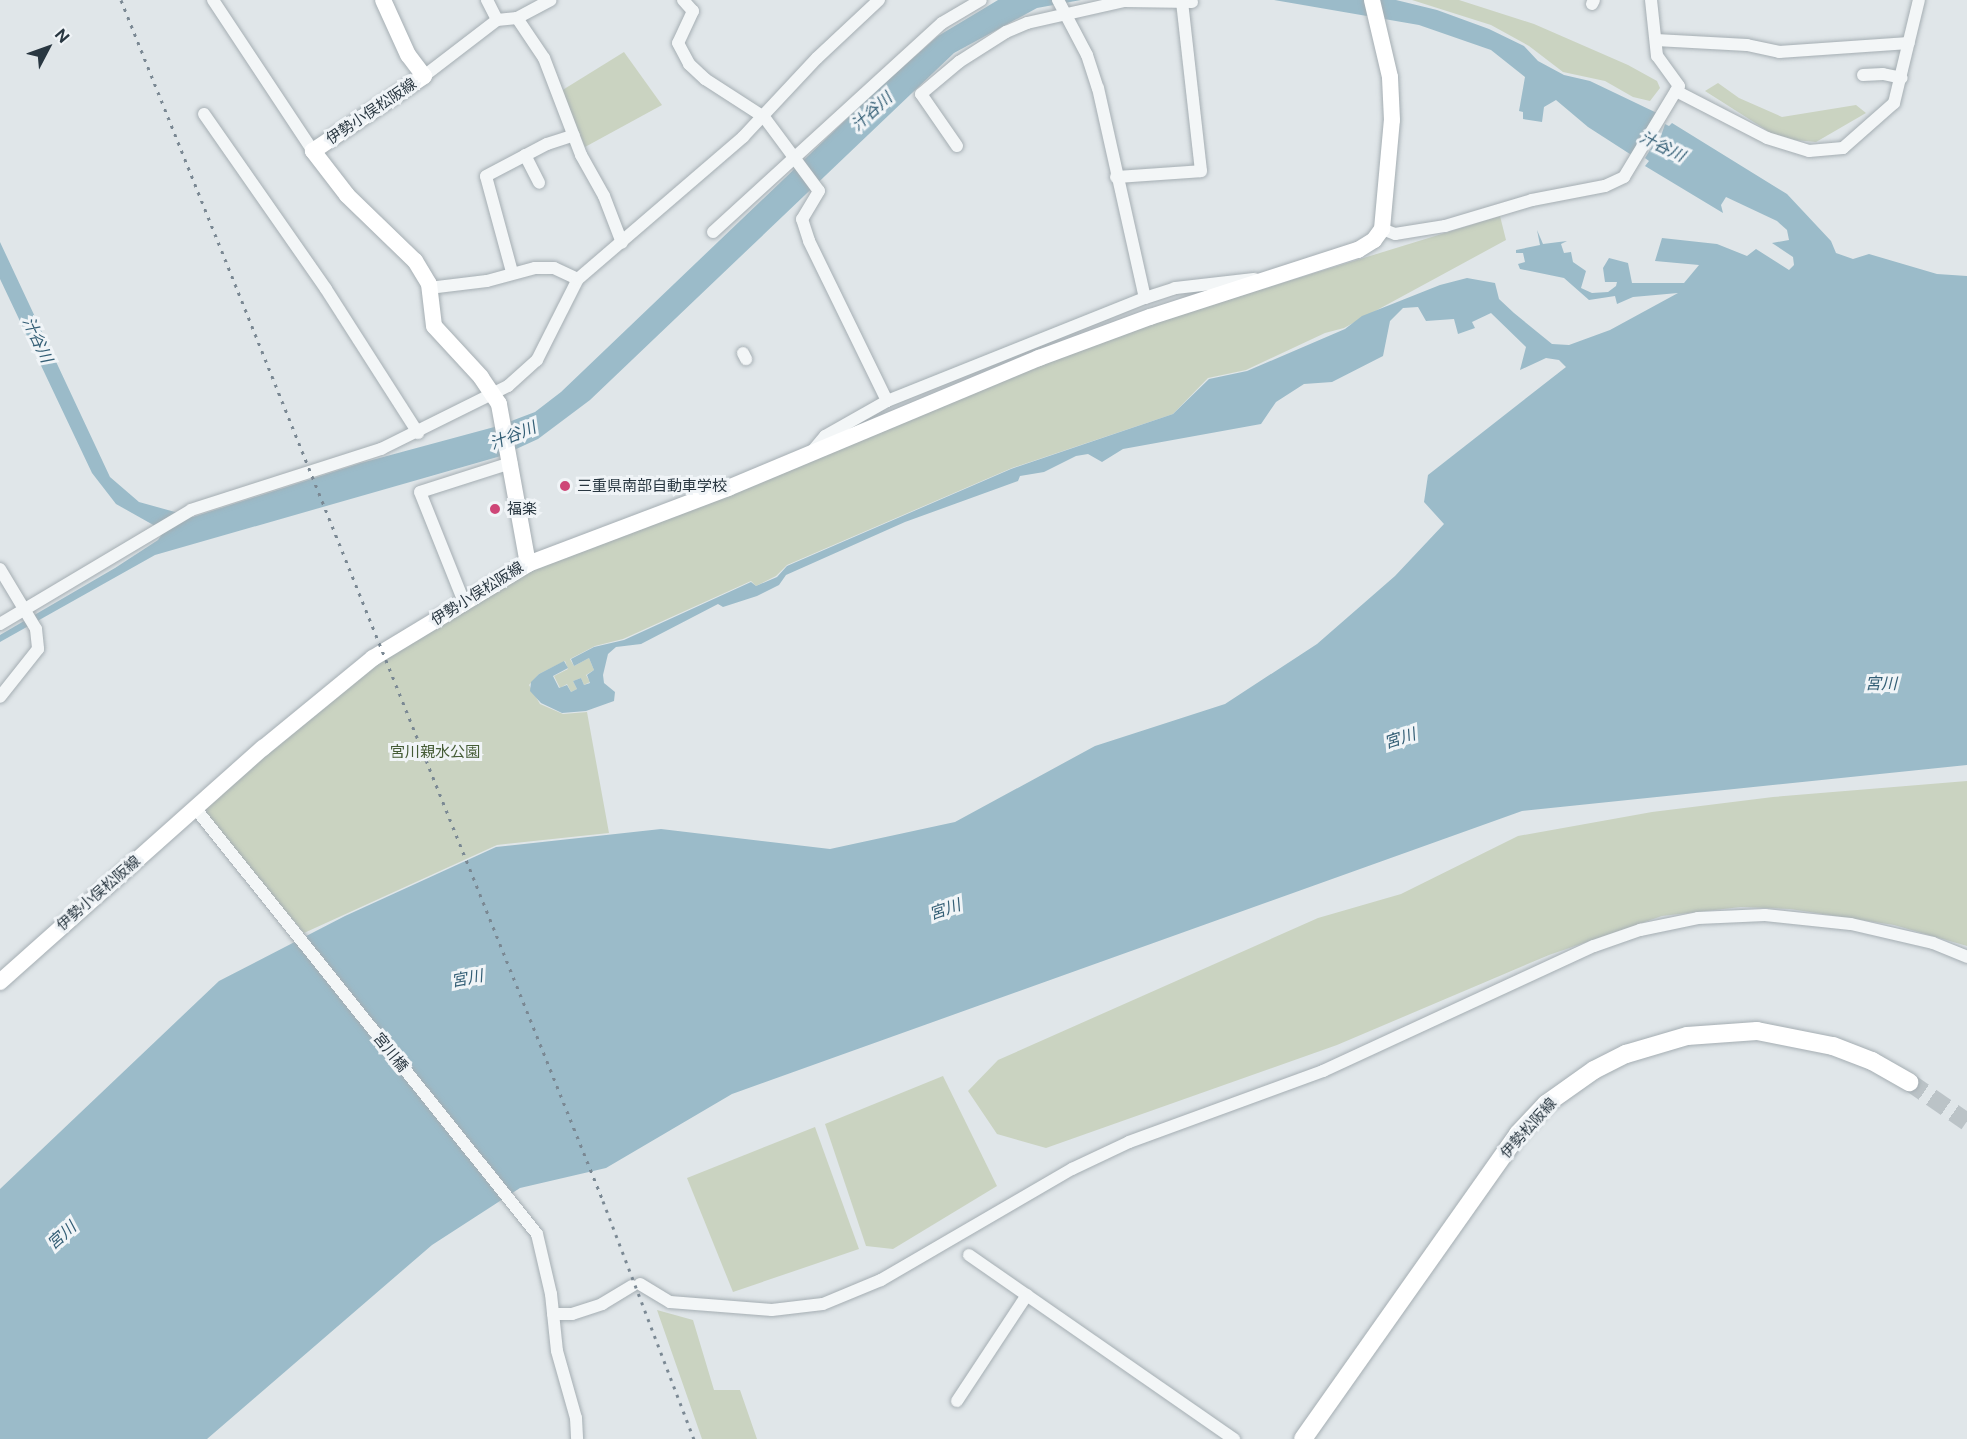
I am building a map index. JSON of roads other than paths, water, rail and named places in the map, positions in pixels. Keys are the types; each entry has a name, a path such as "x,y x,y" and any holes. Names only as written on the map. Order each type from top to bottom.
{"main road":[{"name":"伊勢小俣松阪線","path":"0,982 195,808 373,658 528,564 503,416 495,395 434,326 429,288 414,261 347,195 313,151 424,76 408,55 382,0"},
{"path":"528,564 719,491 814,449 1150,316 1358,250 1374,240 1382,229 1392,120 1390,77 1372,0"},
{"name":"伊勢松阪線","path":"1303,1439 1518,1134 1546,1104 1594,1070 1626,1053 1687,1036 1757,1030 1833,1046 1872,1061 1910,1082"}],"street":[{"path":"213,0 313,151"},
{"path":"487,0 497,20"},
{"path":"424,76 497,20 517,18 551,0"},
{"path":"682,0 693,11 678,43 689,64 705,79 764,117 819,191 802,219 809,241 887,401"},
{"path":"0,624 191,510 381,449 495,395 537,360 578,279 764,117 817,58 879,0"},
{"path":"713,232 942,23 981,0"},
{"path":"1382,229 1395,234 1445,226 1532,200 1605,186 1624,177 1676,90 1677,81 1657,56 1651,0"},
{"path":"1676,90 1767,138 1809,150 1828,150 1854,141 1888,110 1902,78 1918,0"},
{"path":"957,146 921,94 959,62 1006,32 1061,7 1125,1 1187,2 1201,171 1116,177"},
{"path":"1061,7 1087,55 1098,88 1116,177 1145,298"},
{"path":"517,18 544,58 574,135 622,243"},
{"path":"1656,40 1747,45 1779,52 1909,43"},
{"path":"1863,75 1883,74 1902,78"},
{"path":"204,114 326,289 418,433"},
{"path":"512,272 486,176 503,170 525,155 574,135"},
{"path":"525,155 539,183"},
{"path":"429,288 488,281 512,272 554,268 578,279"},
{"path":"814,449 825,436 887,401 1145,298 1186,287 1252,278 1264,281"},
{"path":"464,602 420,492 511,461"},
{"path":"0,569 36,629 37,656 0,697"},
{"name":"宮川橋","path":"195,808 537,1234 551,1294 557,1351 576,1418 577,1439"},
{"path":"553,1314 572,1314 602,1304 636,1285 670,1302 772,1310 823,1304 881,1280 1091,1160 1323,1071 1594,946 1640,930 1698,918 1765,915 1851,924 1933,943 1967,957"},
{"path":"969,1255 1234,1439"},
{"path":"957,1401 1027,1295"}],"water":[{"name":"汁谷川","path":"998,0 1081,0 1037,8 954,53 590,400 538,439 501,456 155,555 0,642 0,635 115,568 158,540 164,531 116,504 92,473 0,279 0,242 110,477 139,502 193,517 361,463 498,426 535,412 561,392 878,89 938,36"},
{"path":"1274,0 1396,0 1437,10 1489,29 1524,46 1538,61 1564,75 1590,81 1659,114 1633,156 1588,127 1556,100 1544,107 1542,122 1523,119 1523,112 1519,111 1525,77 1491,50 1419,25"},
{"path":"1672,123 1787,194 1831,241 1836,253 1853,259 1869,254 1937,274 1967,276 1967,765 1522,811 732,1094 606,1168 520,1188 432,1245 207,1439 0,1439 0,1189 219,981 345,916 496,847 661,829 830,849 955,822 1095,746 1225,704 1317,644 1395,576 1444,524 1424,502 1428,475 1566,367 1559,360 1546,358 1520,370 1526,347 1491,313 1472,322 1475,328 1458,334 1454,319 1426,321 1418,307 1403,308 1390,321 1383,356 1332,382 1304,384 1276,402 1261,424 1123,449 1102,462 1088,454 1076,456 1044,472 1020,476 1018,481 905,522 786,575 779,585 757,596 723,607 718,604 641,644 616,647 608,654 603,675 604,683 615,692 614,701 586,711 562,713 541,703 530,691 531,682 539,674 564,661 568,668 553,676 559,688 567,685 571,692 577,689 573,681 581,678 584,685 590,683 587,675 594,670 589,658 574,666 571,659 594,647 624,640 751,582 756,586 777,577 787,566 1011,469 1173,414 1209,379 1247,371 1345,329 1362,316 1440,285 1467,278 1495,283 1499,299 1514,313 1552,344 1569,345 1610,330 1678,293 1633,297 1617,304 1615,296 1589,300 1564,278 1520,269 1518,264 1525,262 1523,253 1516,253 1516,250 1540,245 1537,230 1543,244 1567,241 1561,244 1564,253 1571,252 1573,262 1586,271 1581,288 1592,293 1608,292 1616,286 1617,282 1605,282 1603,268 1609,258 1628,263 1632,283 1684,283 1699,265 1655,261 1662,238 1717,244 1747,256 1756,249 1789,270 1794,265 1793,257 1772,243 1789,240 1787,230 1777,221 1726,197 1721,205 1723,213 1645,166 1649,161 1645,158 1653,145 1657,148 1665,124 1669,126"}],"tunnel":[{"path":"1909,1082 1967,1122"}],"railway":[{"path":"121,0 603,1201 694,1439"}],"place":[{"name":"三重県南部自動車学校","path":"565,486"},
{"name":"福楽","path":"495,509"}],"water label":[{"name":"宮川","path":"1881,684"},
{"name":"宮川","path":"1400,739"},
{"name":"宮川","path":"945,910"},
{"name":"宮川","path":"467,979"},
{"name":"宮川","path":"62,1236"}],"park label":[{"name":"宮川親水公園","path":"435,752"}]}
